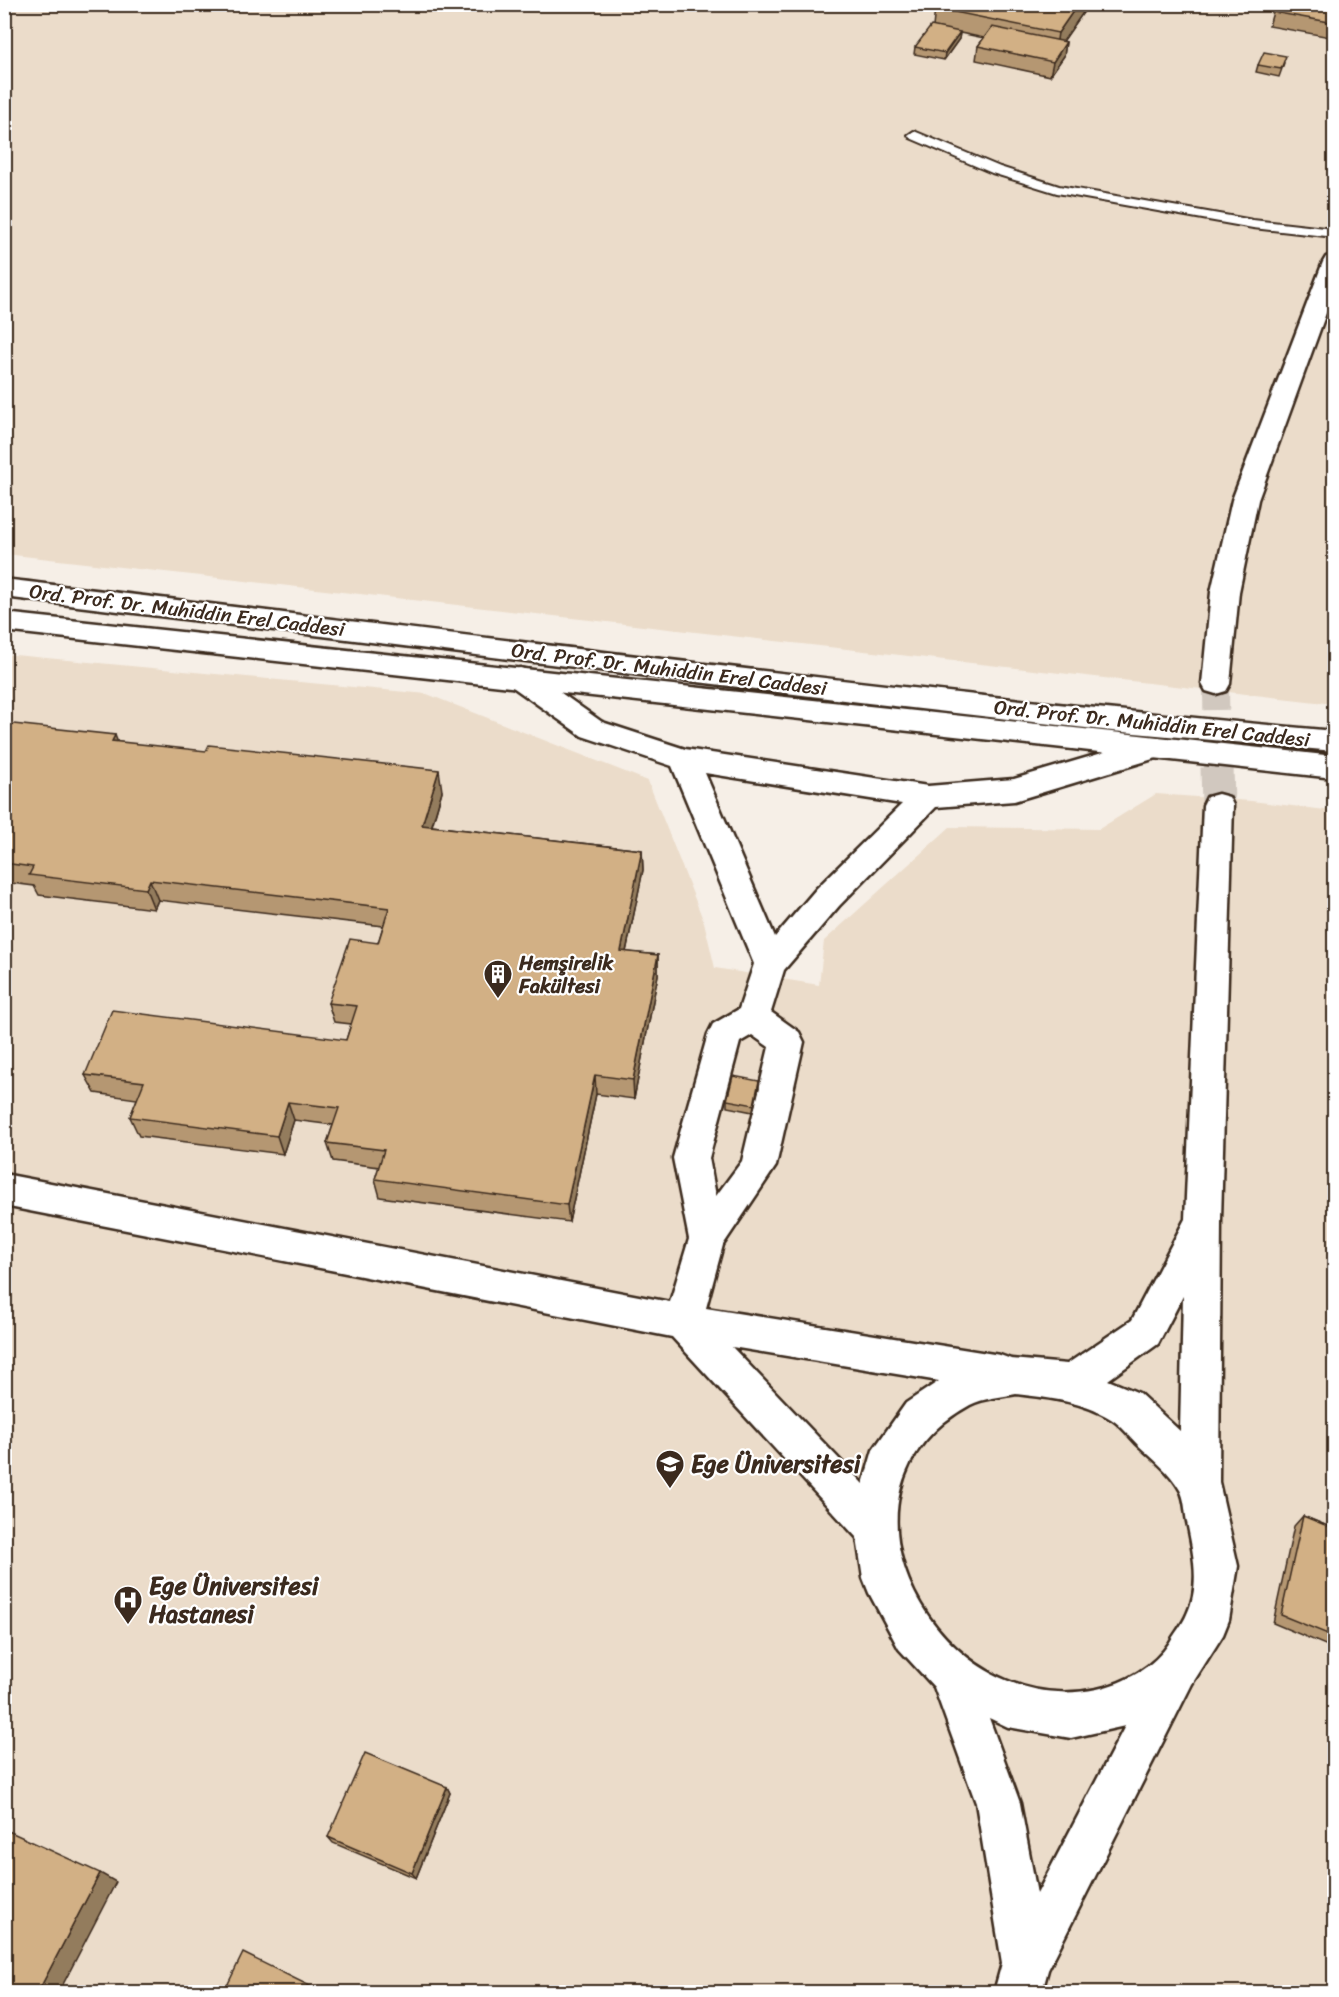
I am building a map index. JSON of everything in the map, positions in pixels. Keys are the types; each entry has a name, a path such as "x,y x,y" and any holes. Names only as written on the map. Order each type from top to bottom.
{"street":[{"path":"1216,684 1225,592 1245,500 1335,262"},
{"name":"Ord. Prof. Dr. Muhiddin Erel Caddesi","path":"4,588 879,695 1112,721 1335,741"},
{"name":"Ord. Prof. Dr. Muhiddin Erel Caddesi","path":"4,622 1153,749 1335,767"},
{"path":"520,678 592,729 684,759 928,797 1014,790 1153,749"},
{"path":"684,759 770,964"},
{"path":"707,1239 691,1158 725,1034 753,1017 770,964 828,897 928,797"},
{"path":"1022,1978 1177,1669 1208,1620 1216,1566 1199,1482 1203,1220 1218,805"},
{"path":"683,1322 707,1239 759,1166 787,1042 753,1017"},
{"path":"4,1190 683,1322 1072,1383 1125,1407 1176,1454 1199,1482"},
{"path":"1072,1383 1145,1332 1203,1220"},
{"path":"683,1322 877,1529"},
{"path":"1017,1376 964,1387 920,1416 887,1464 875,1519 884,1578 914,1634 951,1673 1008,1705 1071,1716 1130,1703 1177,1669"},
{"path":"951,1673 998,1803 1022,1978"}],"lane":[{"path":"914,135 996,170 1057,189 1253,224 1335,233"}],"shaded area":[{"path":"5,5 1334,5 1334,704 5,554"},
{"name":"Ege Üniversitesi","path":"4,654 427,694 648,781 704,922 715,968 819,985 824,941 950,827 1099,829 1156,794 1251,801 1334,811 1334,1992 5,1992"}],"building":[{"path":"938,4 1078,4 1058,33 935,8"},
{"path":"1277,4 1335,4 1335,23 1273,12"},
{"path":"931,26 960,32 945,53 915,47"},
{"path":"992,27 1066,42 1053,62 978,46"},
{"path":"1264,52 1286,56 1281,69 1258,65"},
{"name":"Hemşirelik Fakültesi","path":"4,723 115,735 112,741 206,751 209,745 439,770 422,825 642,850 621,951 658,955 633,1080 595,1075 567,1205 375,1179 384,1150 327,1143 339,1108 288,1102 277,1136 130,1117 144,1082 85,1075 112,1010 346,1040 357,1006 328,1003 350,939 378,943 389,908 150,880 146,889 29,875 33,867 4,863"},
{"path":"733,1076 759,1081 754,1105 727,1100"},
{"path":"1303,1516 1335,1529 1335,1637 1281,1615"},
{"path":"365,1753 447,1787 412,1873 328,1837"},
{"path":"4,1829 100,1873 38,1992 4,1992"},
{"path":"243,1953 322,1992 224,1992"}],"tunnel":[{"path":"1216,684 1217,768"},
{"path":"1217,767 1218,805"}],"place":[{"name":"Hemşirelik Fakültesi","path":"498,1000"},
{"name":"Ege Üniversitesi","path":"670,1490"},
{"name":"Ege Üniversitesi Hastanesi","path":"128,1626"}]}
